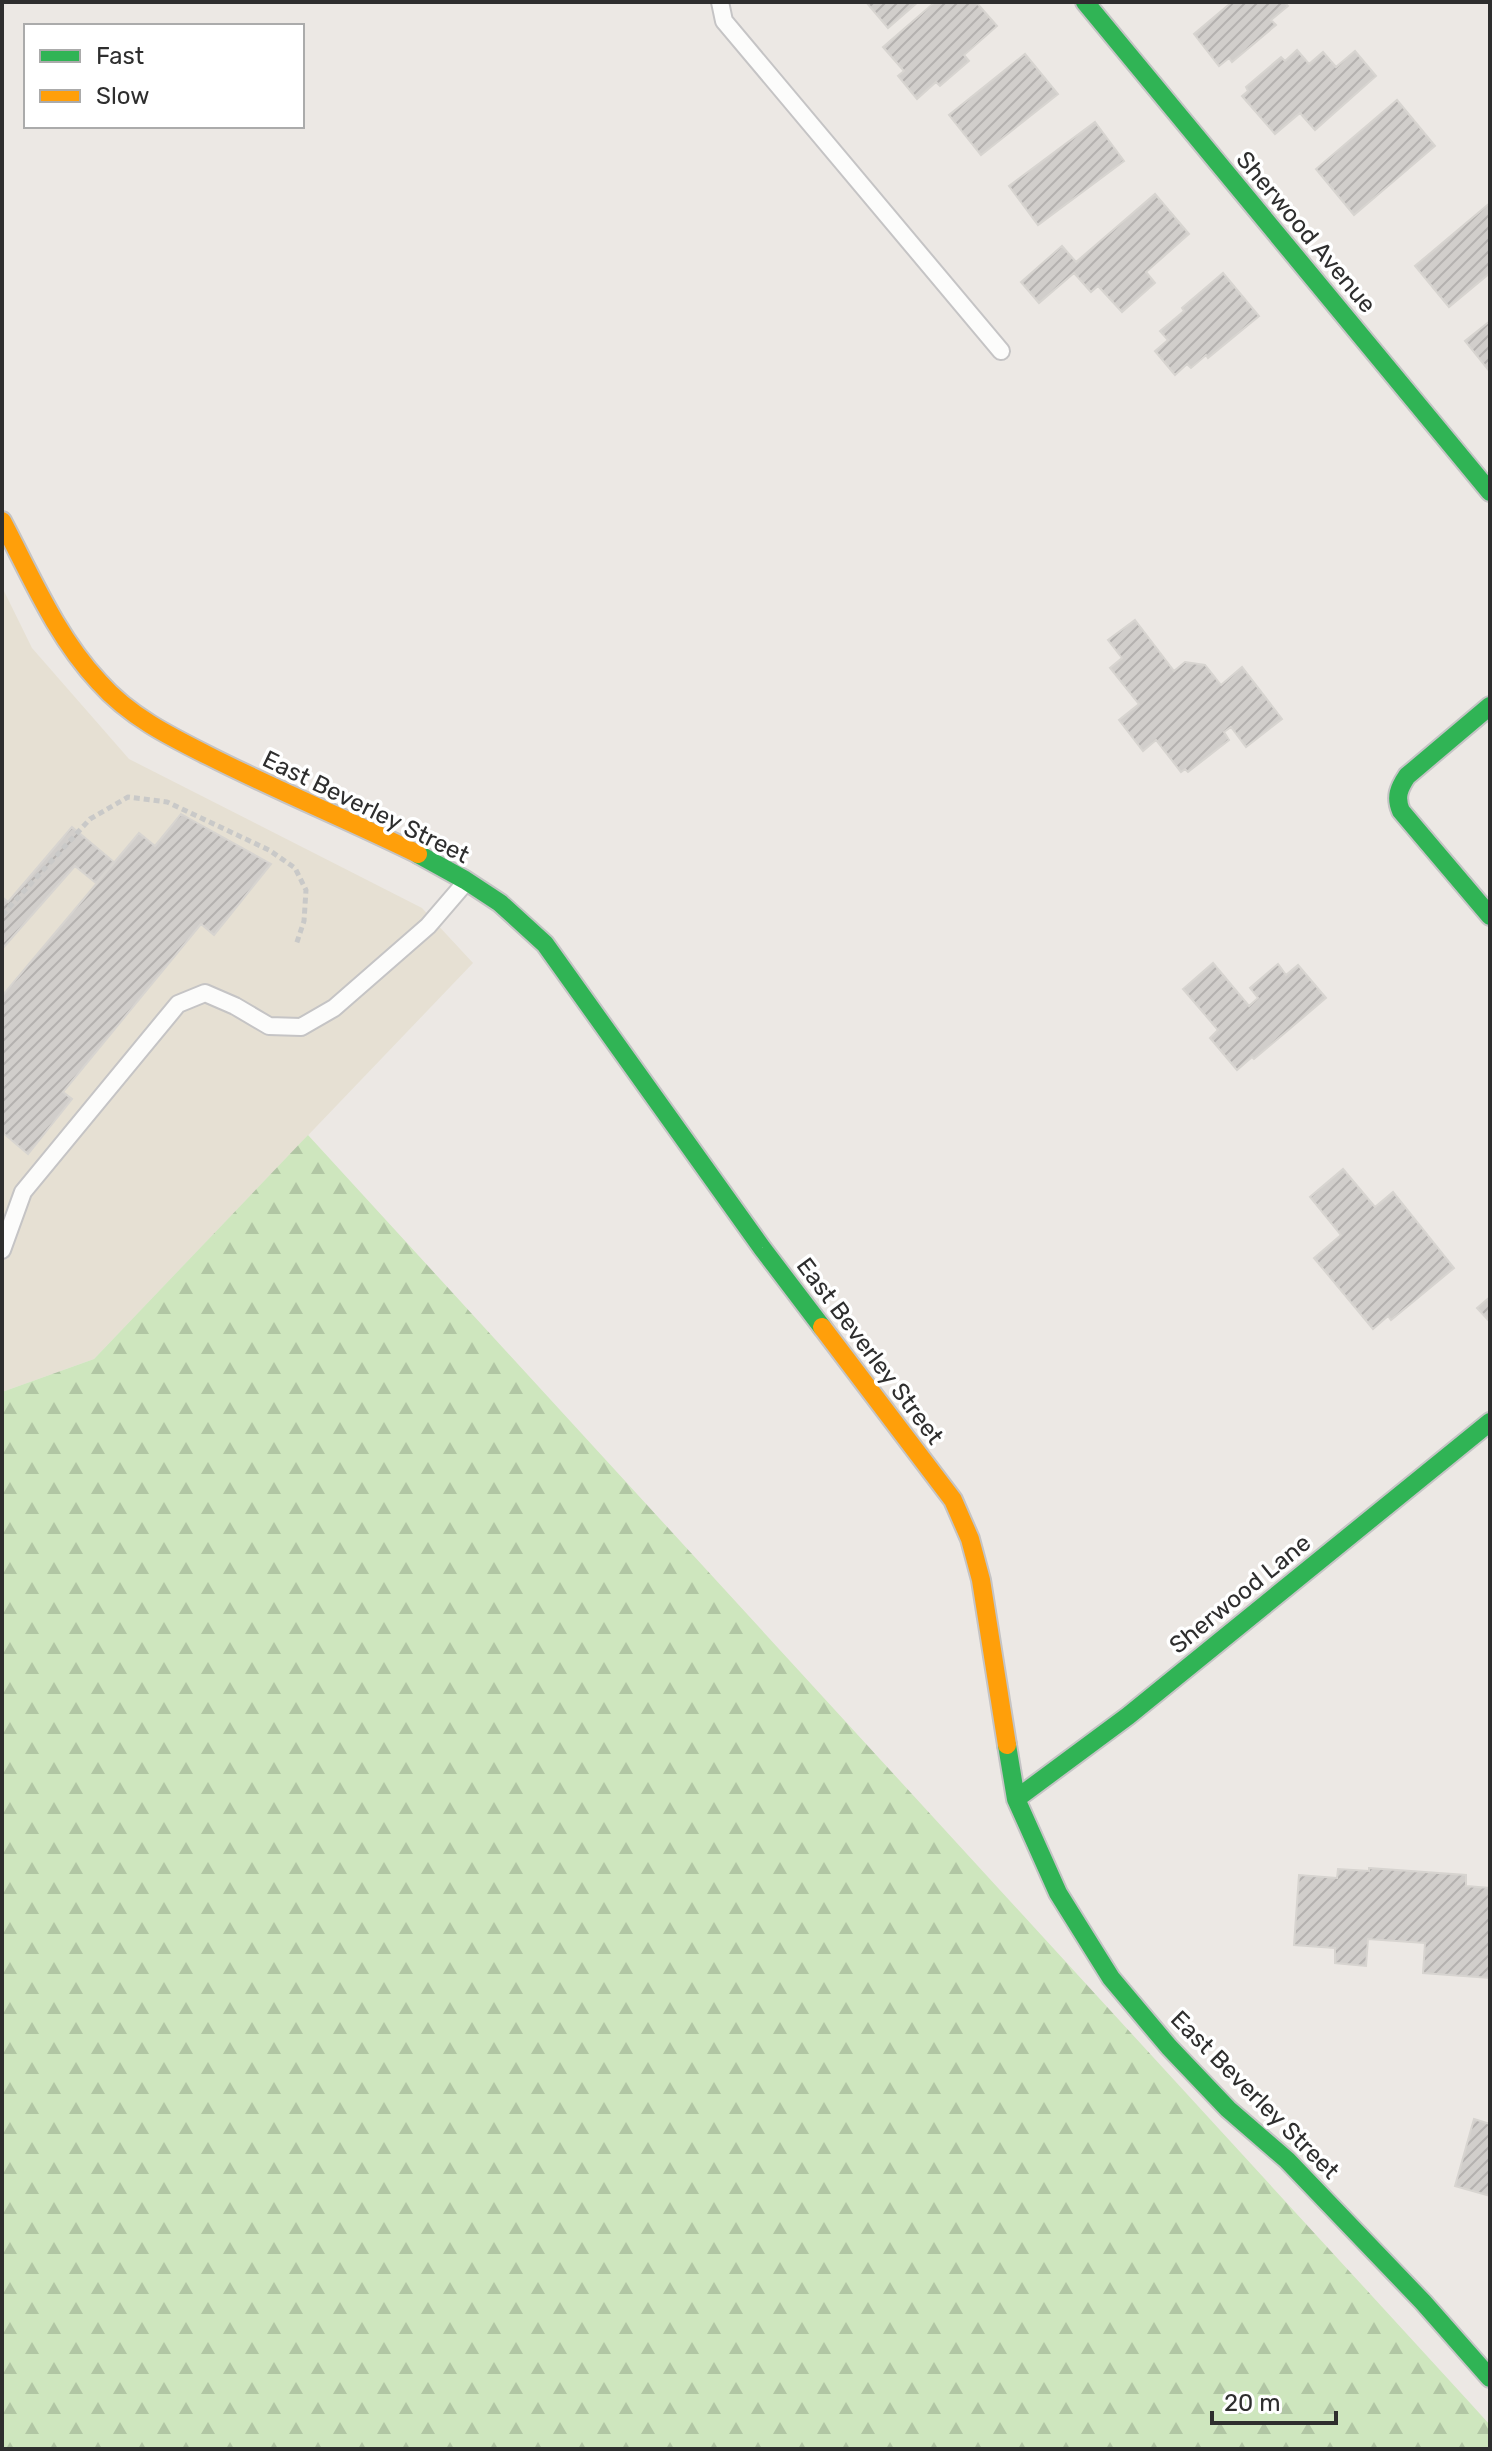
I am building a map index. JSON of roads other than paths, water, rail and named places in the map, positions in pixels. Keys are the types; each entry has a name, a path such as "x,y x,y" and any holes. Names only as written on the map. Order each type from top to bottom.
{"street":[{"name":"Sherwood Avenue","path":"1085,2 1490,492"},
{"name":"East Beverley Street","path":"2,521 75,652 102,686 131,712 245,776 404,847 502,904 545,944 762,1248 953,1500 970,1539 981,1580 1016,1799 1058,1893 1111,1978 1145,2020 1228,2109 1287,2160 1364,2239 1490,2378"},
{"path":"1490,706 1407,776 1398,789 1397,803 1490,916"},
{"name":"Sherwood Lane","path":"1016,1799 1128,1716 1490,1422"}],"lane":[{"path":"720,2 724,21 1001,351"},
{"path":"2,1250 23,1192 178,1004 205,993 269,1026 301,1027 334,1008 428,926 466,882"}]}
